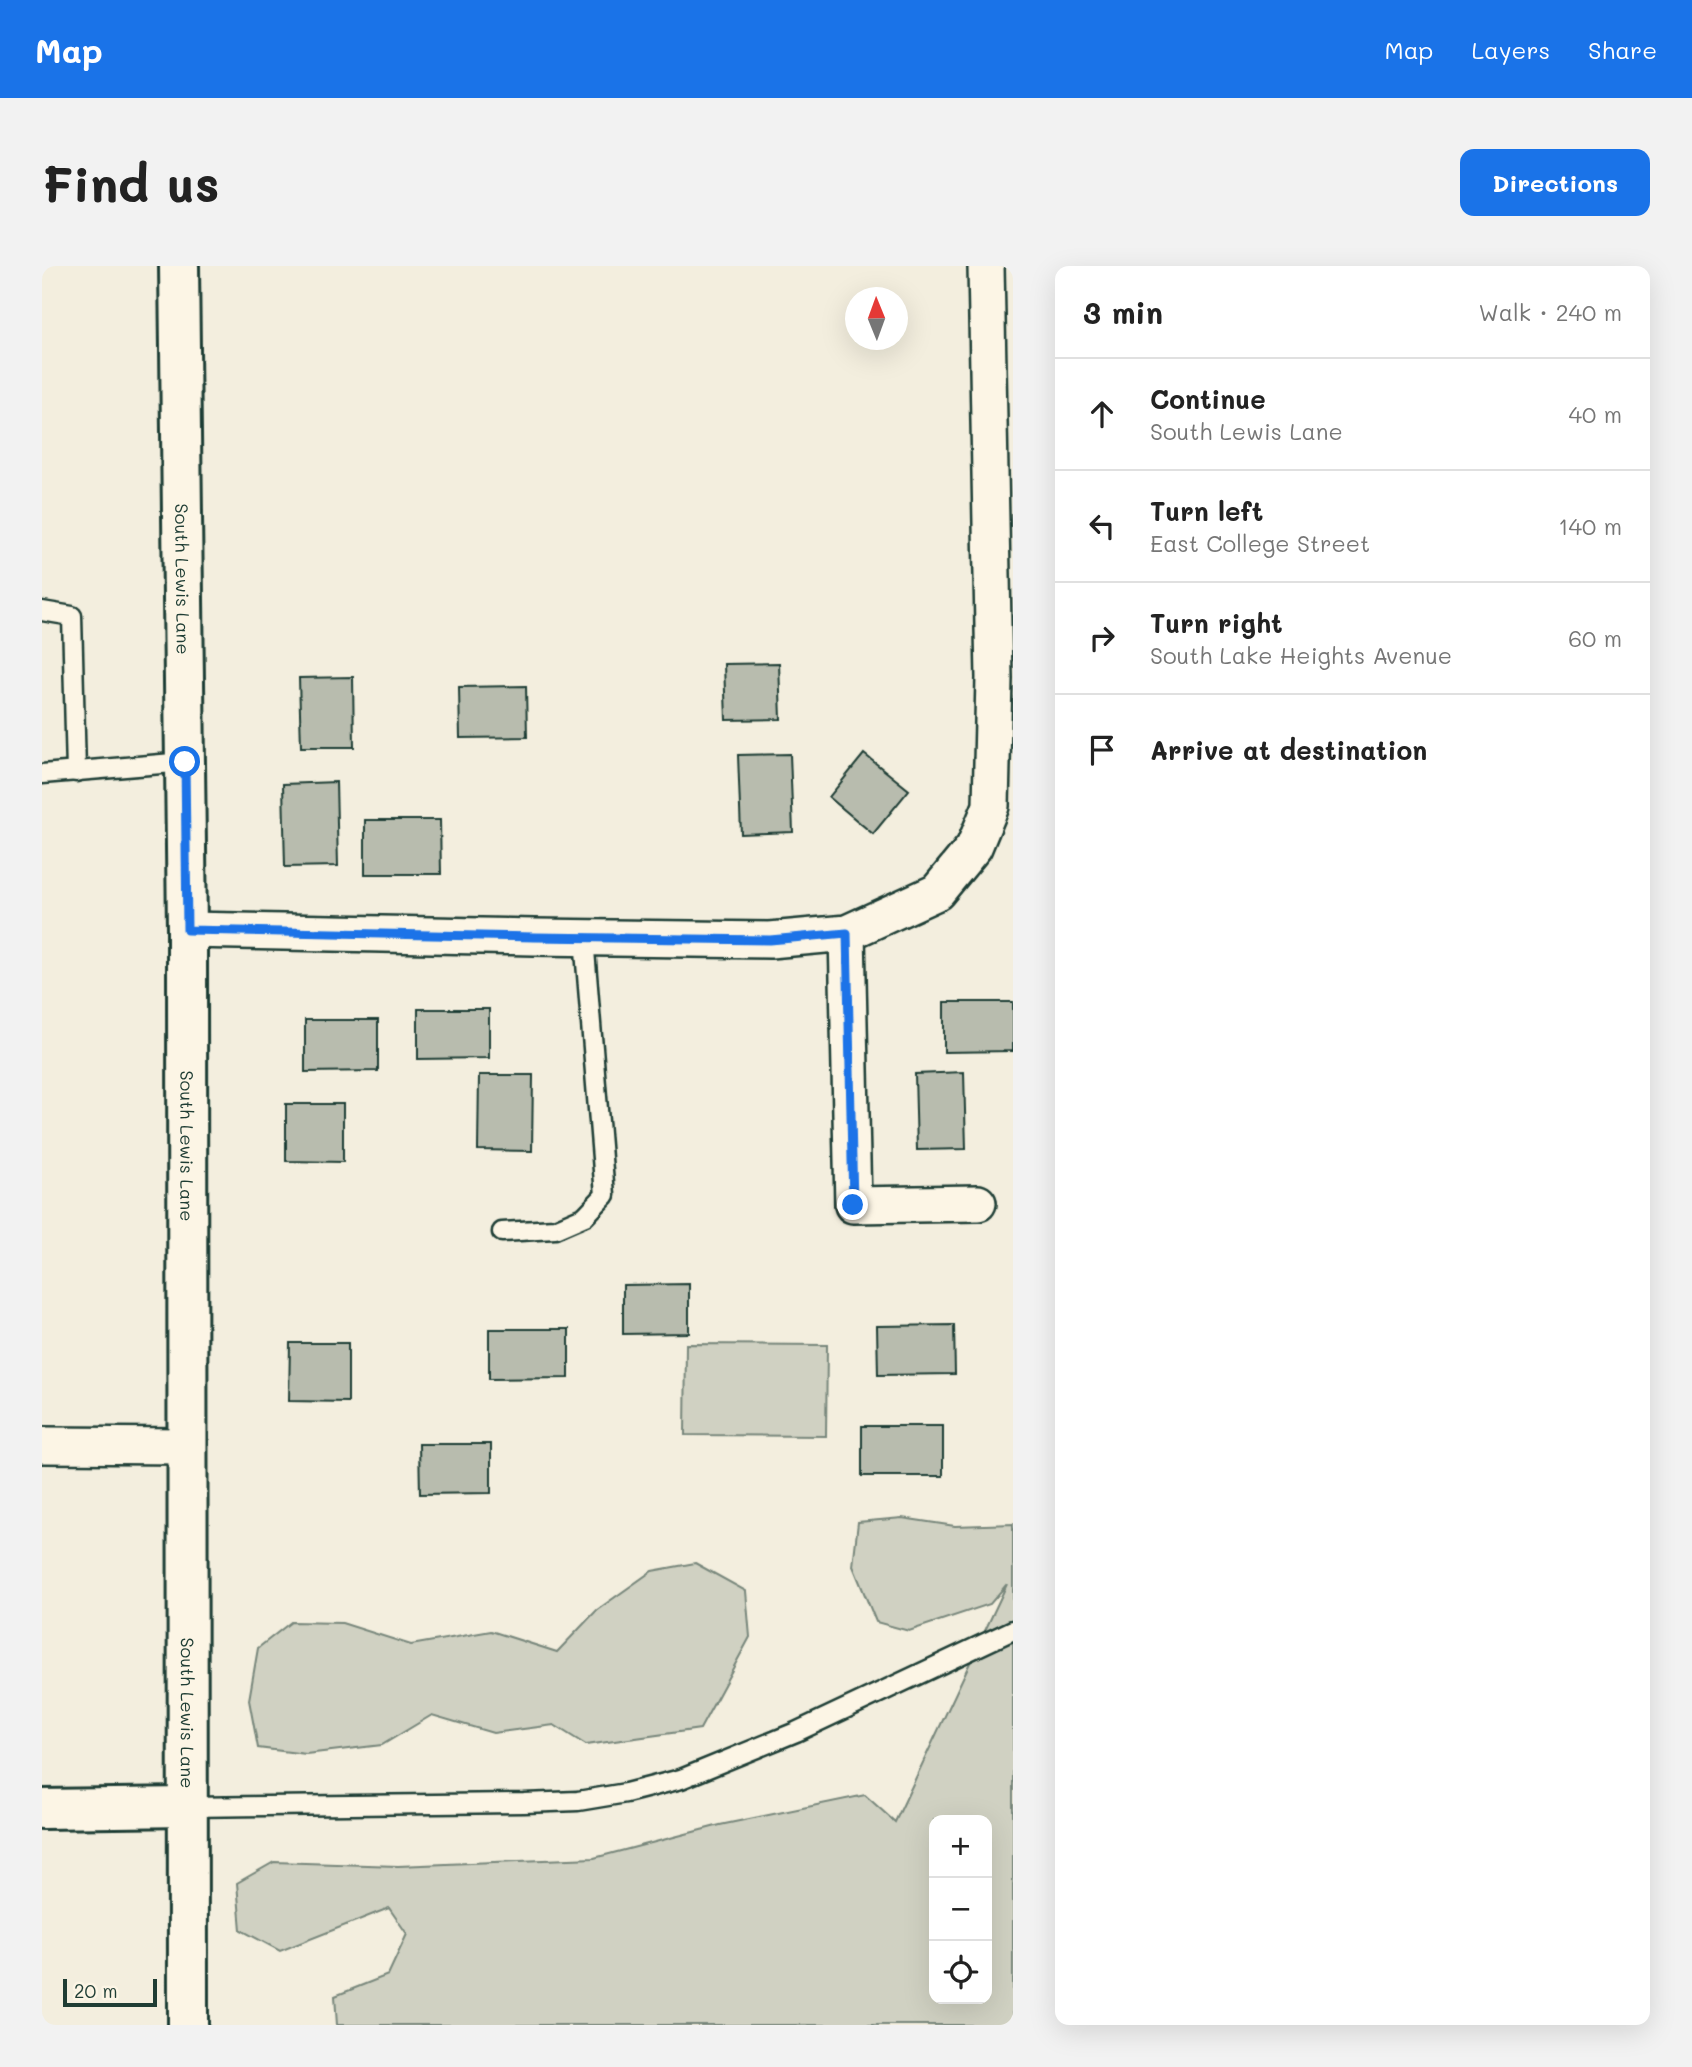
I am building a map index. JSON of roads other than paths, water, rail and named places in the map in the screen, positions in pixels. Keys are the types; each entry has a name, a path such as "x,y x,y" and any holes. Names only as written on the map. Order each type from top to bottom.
{"street":[{"name":"South Lewis Lane","path":"179,266 187,930 188,2025"},
{"path":"187,930 770,940 847,933 937,892 974,846 991,806 994,678 986,266"},
{"path":"847,933 853,1205 978,1203"},
{"path":"42,1445 188,1446"},
{"path":"42,1809 187,1807"}],"lane":[{"path":"42,611 72,616 75,772"},
{"path":"42,774 185,762"},
{"path":"502,1233 555,1229 584,1216 605,1195 584,938"},
{"path":"187,1807 524,1803 578,1801 626,1793 681,1779 796,1732 1013,1630"}]}
